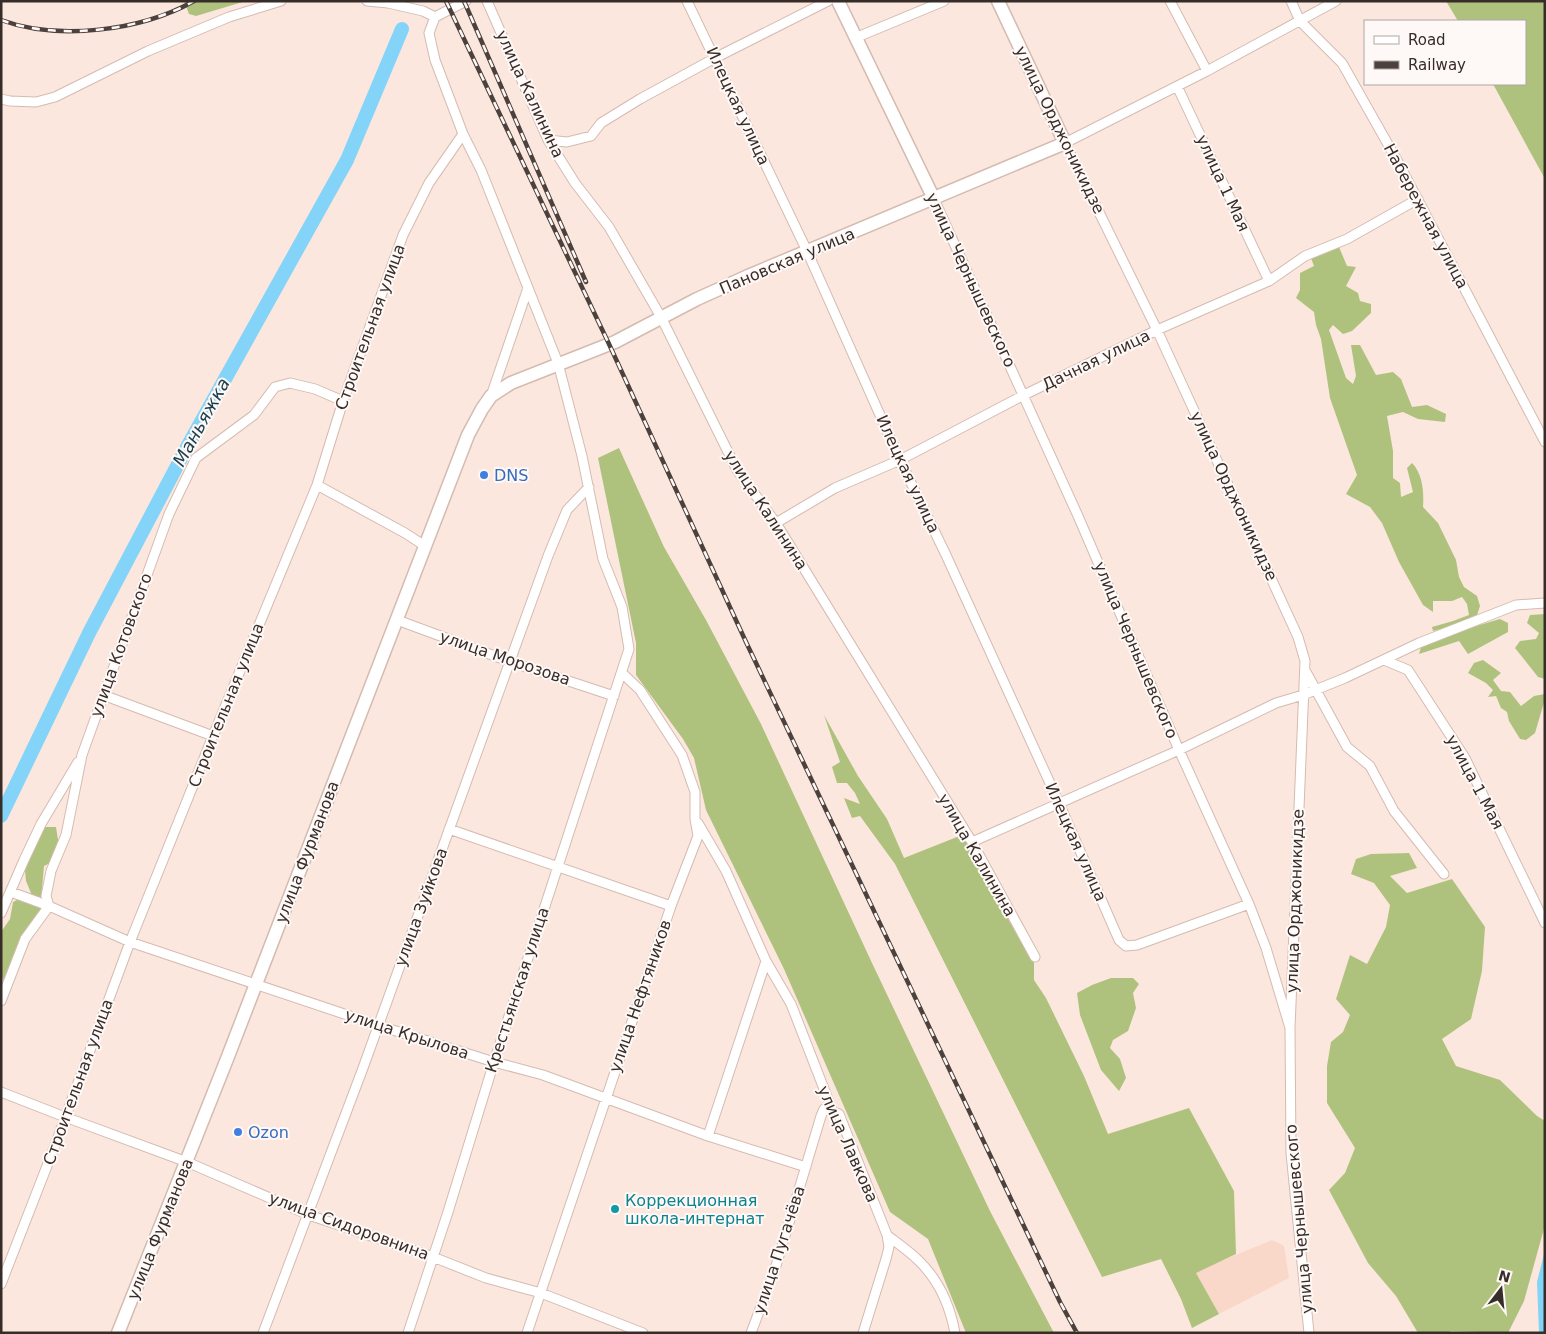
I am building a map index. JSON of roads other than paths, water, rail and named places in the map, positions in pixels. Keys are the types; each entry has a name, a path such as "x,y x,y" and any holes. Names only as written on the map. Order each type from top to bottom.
{"main road":[{"name":"улица Чернышевского","path":"838,1 934,199"},
{"name":"улица Орджоникидзе","path":"998,1 1065,143"},
{"name":"Пановская улица","path":"511,383 615,342 661,317 723,288 1065,143"},
{"name":"улица Фурманова","path":"118,1333 187,1162 468,435 491,396 511,383"}],"street":[{"path":"1,99 36,102 55,97 148,51 229,17 281,1"},
{"path":"367,1 388,3 423,11 434,17"},
{"path":"466,1 434,17 428,33 435,60 463,134 481,170 558,363 589,487"},
{"name":"улица Калинина","path":"487,1 548,140 576,183 609,227 661,317 736,470 776,523 972,842 1035,957"},
{"name":"Илецкая улица","path":"688,1 807,251 900,460 946,554 1059,803 1119,940 1126,946 1137,945 1249,904"},
{"path":"548,140 567,142 591,136 602,123 640,99 715,58 828,1"},
{"path":"855,38 944,1"},
{"path":"1170,1 1208,71"},
{"name":"Набережная улица","path":"1291,1 1300,20 1342,63 1418,199 1545,442"},
{"path":"1065,143 1208,71 1336,1"},
{"name":"улица 1 Мая","path":"1177,86 1269,281"},
{"name":"Строительная улица","path":"1,1284 130,942 213,736 318,485 342,401 406,228 429,183 463,134"},
{"name":"улица Орджоникидзе","path":"1065,143 1157,330 1298,637 1305,661 1290,1028"},
{"name":"улица Чернышевского","path":"934,199 1024,395 1249,904 1266,948 1290,1028 1291,1153 1309,1333"},
{"name":"Дачная улица","path":"776,523 835,488 900,460 1024,395 1157,330 1269,281 1305,256 1347,239 1418,199"},
{"path":"491,396 528,288"},
{"name":"улица Котовского","path":"49,906 46,896 51,871 66,835 82,755 169,514 196,458 254,415 275,387 290,383 315,390 342,401"},
{"path":"318,485 425,546"},
{"name":"Крестьянская улица","path":"408,1333 629,649 622,607 603,559 589,487"},
{"name":"улица Зуйкова","path":"263,1333 309,1215 548,556 567,510 589,487"},
{"path":"972,842 1180,750 1276,703 1303,695 1314,689 1346,678 1419,643 1516,605 1545,603"},
{"name":"улица Морозова","path":"397,620 511,662 614,696"},
{"name":"улица 1 Мая","path":"1384,660 1408,670 1465,758 1545,923"},
{"path":"1305,670 1347,747 1370,766 1394,811 1444,874"},
{"name":"улица Нефтяников","path":"527,1333 670,906 698,836 695,819 695,792 682,755 640,690 622,673"},
{"path":"103,696 213,736"},
{"path":"1,913 41,824 82,755"},
{"name":"улица Лавкова","path":"695,819 726,871 766,961 791,1004 833,1112 839,1114 887,1235 889,1247 863,1333"},
{"path":"449,830 670,906"},
{"name":"улица Крылова","path":"11,892 49,906 130,942 377,1025 494,1062 543,1075 708,1136 806,1167"},
{"path":"1,1001 26,939 49,906"},
{"path":"708,1136 766,961"},
{"name":"улица Сидоровнина","path":"1,1092 187,1162 309,1215 433,1257 486,1278 541,1293 641,1332"},
{"name":"улица Пугачёва","path":"751,1333 775,1269 821,1116 824,1109 833,1112"},
{"path":"887,1235 919,1261 938,1285 952,1315 955,1333"}],"water":[{"path":"1545,1250 1545,1333 1539,1333 1537,1282"}],"waterway":[{"name":"Маньяжка","path":"1,816 89,633 186,449 347,160 402,29"}],"railway":[{"path":"1,20 48,30 99,30 150,20 194,1"},
{"path":"446,1 609,344 746,642 1060,1302 1077,1333"},
{"path":"464,1 586,282"}],"place":[{"name":"DNS","path":"484,475"},
{"name":"Ozon","path":"238,1132"},
{"name":"Коррекционная школа-интернат","path":"615,1209"}]}
